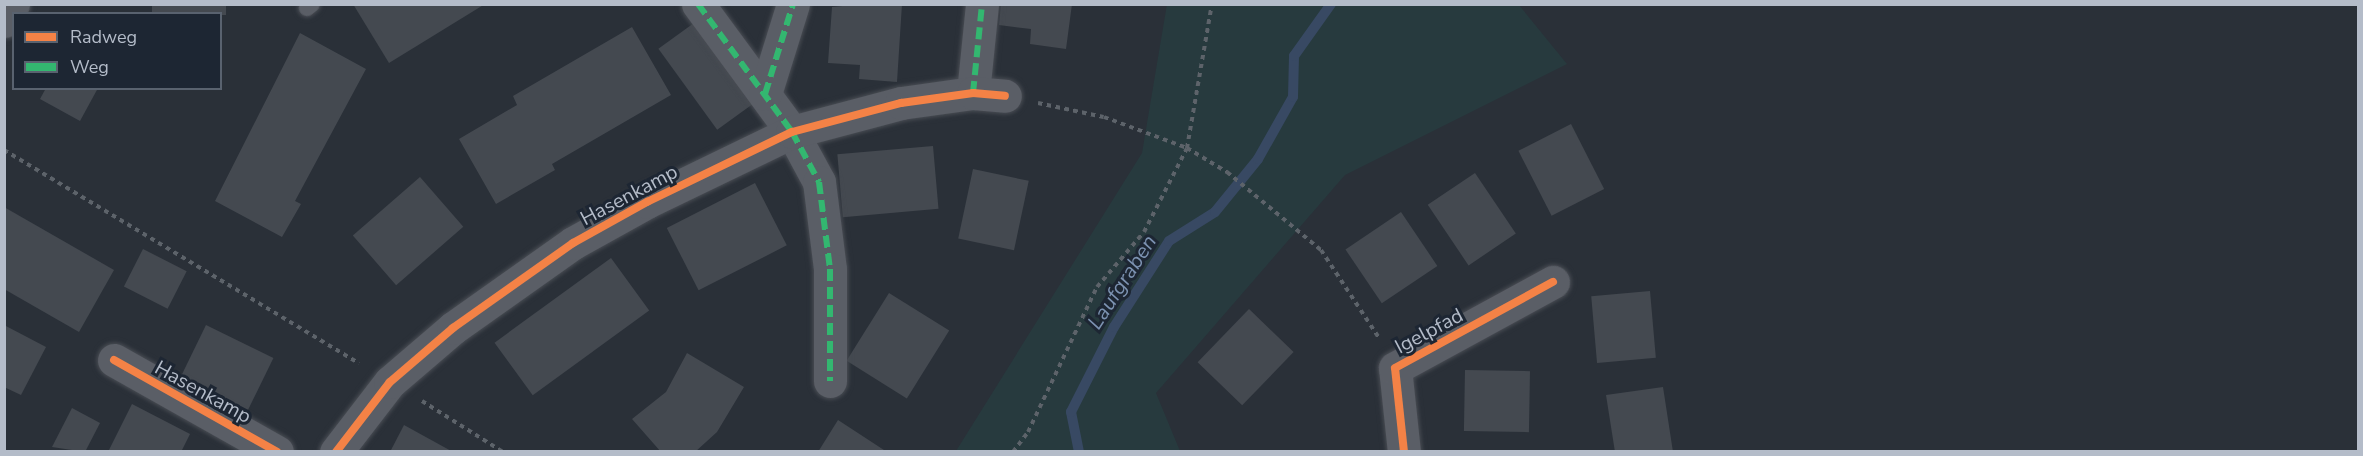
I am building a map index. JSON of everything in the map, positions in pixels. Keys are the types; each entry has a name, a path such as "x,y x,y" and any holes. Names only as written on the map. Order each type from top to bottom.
{"street":[{"path":"4,21 13,4"},
{"path":"699,4 792,132 819,182 832,292 830,381"},
{"path":"765,94 793,4"},
{"path":"982,4 989,95"},
{"name":"Hasenkamp","path":"336,452 390,382 453,328 573,243 792,132 901,103 989,95"},
{"name":"Igelpfad","path":"1404,452 1395,368 1553,282"},
{"name":"Hasenkamp","path":"114,360 277,452"}],"path":[{"path":"1013,452 1028,432 1096,287 1144,232 1187,148 1212,4"},
{"path":"989,95 1104,117 1187,148 1227,172 1321,250 1395,368"},
{"path":"4,150 503,452"}],"green space":[{"path":"1167,4 1519,5 1567,64 1345,175 1156,393 1180,451 956,451 1142,153"}],"building":[{"path":"152,4 226,4 226,15 222,15 222,12 152,12"},
{"path":"353,4 485,4 389,63"},
{"path":"902,4 897,82 859,79 860,65 828,63 832,7"},
{"path":"1001,4 1072,4 1066,49 1030,44 1031,29 999,25"},
{"path":"694,23 753,104 717,130 658,49"},
{"path":"632,27 671,95 552,164 555,170 496,204 459,139 517,105 513,96"},
{"path":"300,33 366,69 295,201 301,204 282,237 215,201"},
{"path":"45,90 97,90 80,121 40,99"},
{"path":"1571,124 1604,189 1552,216 1518,151"},
{"path":"933,146 938,209 843,217 837,154"},
{"path":"973,169 1029,181 1014,250 958,238"},
{"path":"1475,173 1516,234 1469,265 1428,205"},
{"path":"420,177 463,227 396,285 353,235"},
{"path":"755,183 787,245 699,290 667,228"},
{"path":"4,207 114,270 79,332 4,289"},
{"path":"1401,212 1437,266 1382,303 1345,249"},
{"path":"143,249 187,271 168,309 124,286"},
{"path":"611,258 649,311 533,395 495,343"},
{"path":"1650,291 1656,358 1597,363 1591,296"},
{"path":"889,293 949,331 907,398 847,361"},
{"path":"1249,309 1294,352 1242,405 1198,362"},
{"path":"4,325 46,347 21,395 4,387"},
{"path":"206,325 273,358 248,410 181,377"},
{"path":"687,353 744,387 717,432 695,452 661,452 632,419 666,392"},
{"path":"1465,370 1530,371 1529,432 1464,431"},
{"path":"1663,387 1673,452 1615,452 1606,395"},
{"path":"132,404 190,434 181,452 108,452"},
{"path":"72,408 100,423 85,452 52,447"},
{"path":"838,420 887,452 818,452"},
{"path":"404,425 453,452 390,452"}],"waterway":[{"name":"Laufgraben","path":"1079,452 1071,412 1114,327 1169,241 1215,212 1258,159 1293,97 1294,56 1331,4"}],"marked path":[{"path":"698,4 792,132 819,182 830,269 830,381"},
{"path":"765,94 793,4"},
{"path":"973,93 982,4"}],"cycle path":[{"path":"336,452 390,382 453,328 573,243 647,202 792,132 901,103 973,93 1005,96"},
{"path":"1404,452 1395,368 1553,282"},
{"path":"114,360 277,452"}]}
